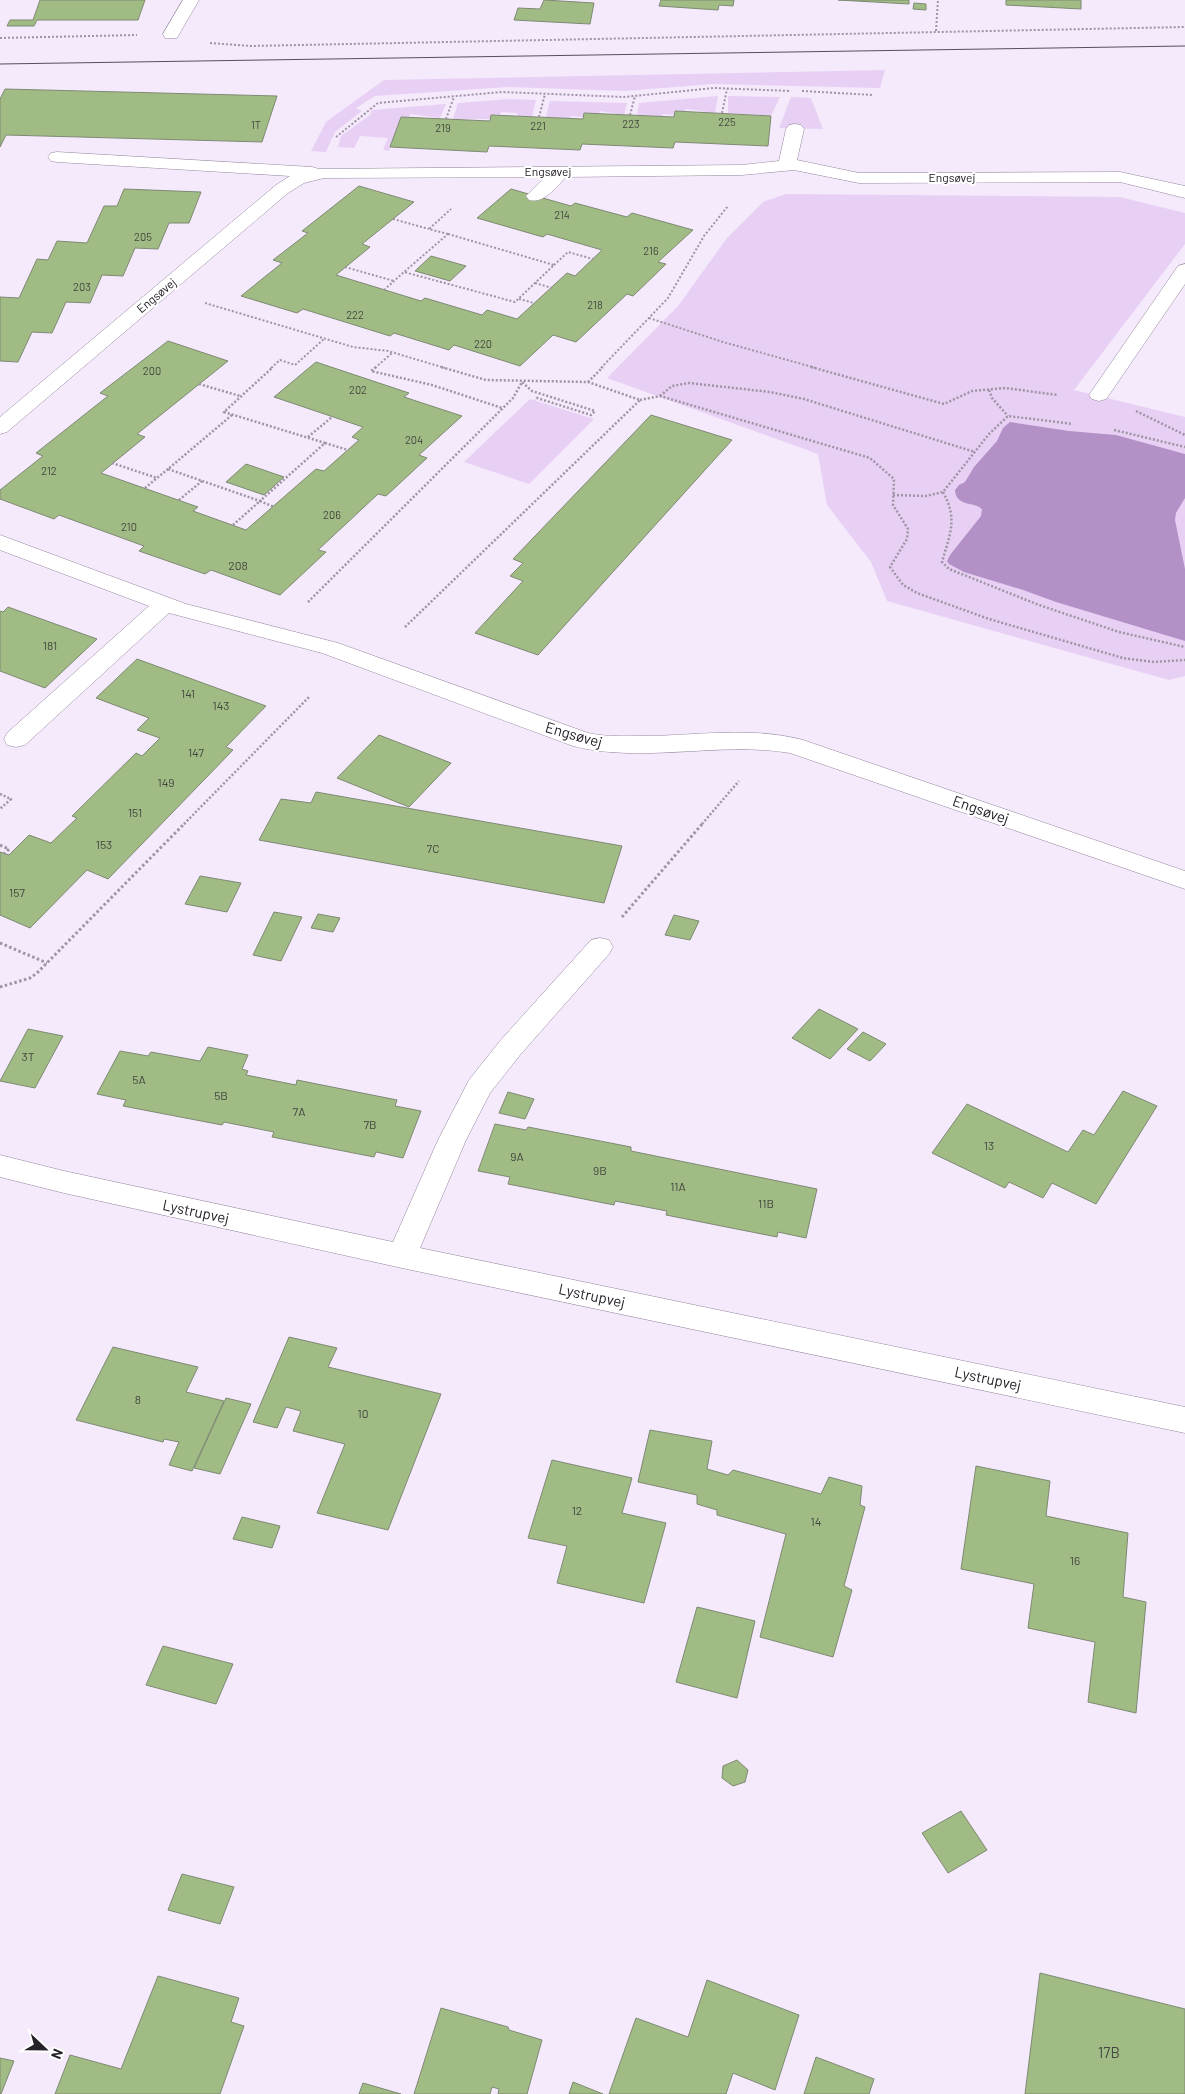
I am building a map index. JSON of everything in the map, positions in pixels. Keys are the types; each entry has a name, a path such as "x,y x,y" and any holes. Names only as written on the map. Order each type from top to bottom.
{"street":[{"path":"171,34 190,0"},
{"path":"786,166 795,129"},
{"path":"57,157 324,173"},
{"name":"Engsøvej","path":"5,419 282,189 298,179 324,173 742,170 794,165 859,178 1001,186 1120,177 1185,192"},
{"path":"534,196 562,171"},
{"path":"1099,395 1185,270"},
{"name":"Engsøvej","path":"0,542 165,604 330,648 591,742 617,745 739,742 783,744 809,750 1185,880"},
{"path":"16,740 165,604"},
{"path":"402,1256 452,1140 479,1087 510,1048 600,948"},
{"name":"Lystrupvej","path":"0,1166 64,1182 402,1256 1185,1420"}],"path":[{"path":"936,31 938,0"},
{"path":"0,38 171,34 206,43 250,46 1185,27"},
{"path":"722,113 727,89"},
{"path":"337,135 378,103 502,92 635,96 727,89 794,91"},
{"path":"800,91 874,95"},
{"path":"539,117 545,94"},
{"path":"630,115 635,96"},
{"path":"446,119 454,97"},
{"path":"429,229 464,197 479,201 509,171"},
{"path":"588,382 668,298 704,236 730,203"},
{"path":"393,220 554,265"},
{"path":"384,290 448,234"},
{"path":"404,272 515,302 568,252 593,259"},
{"path":"345,267 394,281"},
{"path":"535,283 552,288"},
{"path":"161,291 353,347 392,353 486,380 588,382 640,400 660,396 870,458 894,479 893,505 908,529 907,539 890,568 903,585 942,603 1005,622 1028,632 1127,658 1165,664 1185,660"},
{"path":"518,299 534,303"},
{"path":"649,318 723,342 944,404 972,392 1005,388 1055,395 1099,395 1159,420 1185,435"},
{"path":"324,338 295,365 280,360 224,412 348,450"},
{"path":"392,353 371,371 432,385 502,408"},
{"path":"522,382 532,391 594,411 591,415 537,398 535,400"},
{"path":"278,633 513,398 522,382"},
{"path":"660,396 672,386 689,383 770,392 804,399 975,452"},
{"path":"199,384 241,396"},
{"path":"989,390 992,398 1008,416 1074,424"},
{"path":"405,627 640,400"},
{"path":"145,488 232,415"},
{"path":"893,495 926,496 943,492 989,434 1008,416"},
{"path":"307,438 332,417"},
{"path":"1109,428 1185,447"},
{"path":"233,525 324,443"},
{"path":"112,463 157,478"},
{"path":"168,469 274,506"},
{"path":"179,500 202,481"},
{"path":"943,492 953,511 953,528 942,562 949,569 1039,605 1119,632 1185,647"},
{"path":"0,987 30,978 47,963 310,696"},
{"path":"600,948 624,915 741,779 739,742"},
{"path":"0,794 11,799 0,809"},
{"path":"0,845 9,849 4,854"},
{"path":"0,943 47,963"}],"shaded area":[{"path":"885,70 880,88 713,84 625,91 508,87 375,96 356,108 362,111 335,132 326,152 311,151 326,122 384,80"},
{"path":"718,96 715,113 686,109 685,111 675,111 675,115 663,114 662,117 637,115 639,103"},
{"path":"728,96 780,97 771,116 728,113"},
{"path":"791,97 811,98 823,129 779,128"},
{"path":"510,99 536,100 532,117 517,116 517,113 501,112 500,115 491,115 490,119 453,119 458,103"},
{"path":"550,101 627,103 624,115 600,111 599,113 584,113 583,117 571,116 570,119 546,117"},
{"path":"446,104 440,118 410,114 409,117 401,117 389,151 383,150 388,138 360,136 354,148 338,147 341,136 370,115 372,110"},
{"path":"786,194 1120,197 1185,213 1185,244 1074,390 1185,417 1185,676 1169,680 887,601 871,562 827,505 818,454 607,378 678,306 727,238 763,202"},
{"path":"530,399 594,419 529,484 464,462"},
{"path":"1010,422 1069,431 1116,435 1185,454 1185,498 1176,513 1175,520 1185,569 1185,641 964,572 949,564 947,561 950,555 981,516 982,509 958,499 955,490 965,482 974,467 997,441 1003,428"}],"building":[{"path":"40,0 145,0 138,20 37,20 34,26 7,26 10,20 33,20"},
{"path":"544,0 594,3 590,24 514,20 518,8 540,9"},
{"path":"661,0 734,0 733,6 719,5 718,10 659,6"},
{"path":"838,0 909,0 909,4"},
{"path":"1006,0 1081,0 1081,9 1006,5"},
{"path":"914,3 926,4 926,10 913,9"},
{"path":"5,89 277,96 262,142 6,135 0,147 0,99"},
{"path":"675,111 771,116 768,146 675,142 673,148 582,144 580,150 489,146 487,152 390,147 401,117 490,121 491,115 583,119 584,113 674,117"},
{"path":"359,186 414,202 362,244 370,247 336,275 421,301 425,298 482,315 487,310 517,319 567,273 575,276 602,250 547,234 543,237 477,218 511,189 571,206 575,203 627,217 632,213 693,230 658,262 666,264 633,296 627,294 576,342 553,335 520,366 454,345 449,350 394,333 390,336 303,309 297,313 241,296 282,263 273,260 308,233 302,231"},
{"path":"124,189 201,192 189,223 169,223 158,249 135,248 123,276 102,275 90,303 66,302 52,333 32,332 18,362 0,361 0,297 19,298 37,259 48,260 57,241 87,243 104,206 117,206"},
{"path":"431,256 466,266 450,281 415,271"},
{"path":"168,341 228,361 137,434 145,437 101,473 198,507 193,511 246,530 316,469 324,471 359,440 352,437 363,427 274,397 316,362 409,393 404,397 462,416 419,455 427,458 386,496 378,494 318,550 326,552 280,595 211,570 205,574 139,551 144,546 59,515 54,519 0,499 0,490 43,456 36,453 108,396 100,393"},
{"path":"651,415 732,440 538,655 475,633 523,581 510,576 523,563 513,559"},
{"path":"246,464 284,477 264,495 226,482"},
{"path":"8,607 97,639 45,688 0,671 0,611 3,612"},
{"path":"137,659 266,706 226,747 233,750 108,879 87,870 30,928 0,915 0,852 9,855 29,835 51,843 77,818 72,816 136,753 142,756 160,738 137,730 149,718 96,698"},
{"path":"379,735 451,763 409,807 337,778"},
{"path":"316,792 622,846 604,903 259,840 281,799 311,803"},
{"path":"200,876 241,883 227,912 185,904"},
{"path":"274,912 302,917 281,961 253,955"},
{"path":"318,914 340,918 333,932 311,928"},
{"path":"674,915 699,921 690,940 665,935"},
{"path":"819,1009 858,1029 830,1059 792,1038"},
{"path":"28,1029 63,1036 35,1088 0,1081"},
{"path":"863,1032 886,1044 870,1061 847,1049"},
{"path":"208,1047 248,1055 242,1069 248,1071 246,1075 296,1085 297,1080 397,1100 395,1106 421,1111 403,1158 376,1152 374,1157 272,1137 274,1132 224,1122 222,1125 123,1106 126,1100 97,1094 120,1051 148,1056 151,1052 200,1061"},
{"path":"1123,1091 1157,1106 1096,1204 1052,1183 1043,1198 1009,1182 1005,1188 932,1153 967,1104 1068,1152 1083,1130 1094,1135"},
{"path":"508,1092 534,1099 525,1119 499,1113"},
{"path":"495,1124 526,1130 528,1127 631,1147 631,1151 817,1189 806,1238 778,1232 777,1237 666,1215 667,1211 615,1201 614,1205 508,1184 510,1177 478,1171"},
{"path":"289,1337 337,1348 328,1367 441,1394 388,1530 317,1513 345,1444 293,1431 301,1411 286,1407 277,1428 253,1422"},
{"path":"113,1347 198,1367 186,1392 224,1401 192,1471 169,1465 179,1442 164,1439 163,1442 76,1420"},
{"path":"226,1398 251,1404 220,1474 194,1468"},
{"path":"650,1430 712,1441 707,1469 728,1475 733,1470 821,1494 829,1477 862,1486 860,1505 865,1507 844,1586 852,1590 833,1657 760,1637 786,1534 717,1515 717,1510 697,1504 697,1495 638,1482"},
{"path":"552,1460 632,1478 622,1513 666,1523 644,1603 557,1583 567,1546 528,1538"},
{"path":"976,1466 1050,1481 1046,1516 1128,1533 1123,1597 1146,1602 1136,1713 1088,1702 1095,1642 1028,1628 1034,1584 961,1569"},
{"path":"242,1517 280,1526 272,1548 233,1539"},
{"path":"697,1607 755,1621 737,1698 676,1682"},
{"path":"163,1646 233,1664 216,1704 146,1685"},
{"path":"737,1760 748,1770 745,1782 733,1786 722,1778 723,1766"},
{"path":"961,1811 987,1850 948,1873 922,1833"},
{"path":"182,1874 234,1887 220,1924 168,1910"},
{"path":"1040,1973 1185,2009 1185,2094 1025,2094"},
{"path":"158,1976 239,1998 231,2022 244,2026 220,2094 55,2094 70,2055 121,2069"},
{"path":"707,1980 799,2015 775,2090 733,2073 726,2094 609,2094 636,2018 688,2037"},
{"path":"441,2008 508,2027 509,2030 542,2040 527,2094 498,2094 499,2089 492,2087 490,2094 414,2094"},
{"path":"816,2057 874,2079 869,2094 804,2094"},
{"path":"0,2058 14,2061 1,2094 0,2094"},
{"path":"573,2082 603,2094 569,2094"},
{"path":"363,2083 401,2094 359,2094"}],"tram line":[{"path":"0,64 1185,46"}]}
